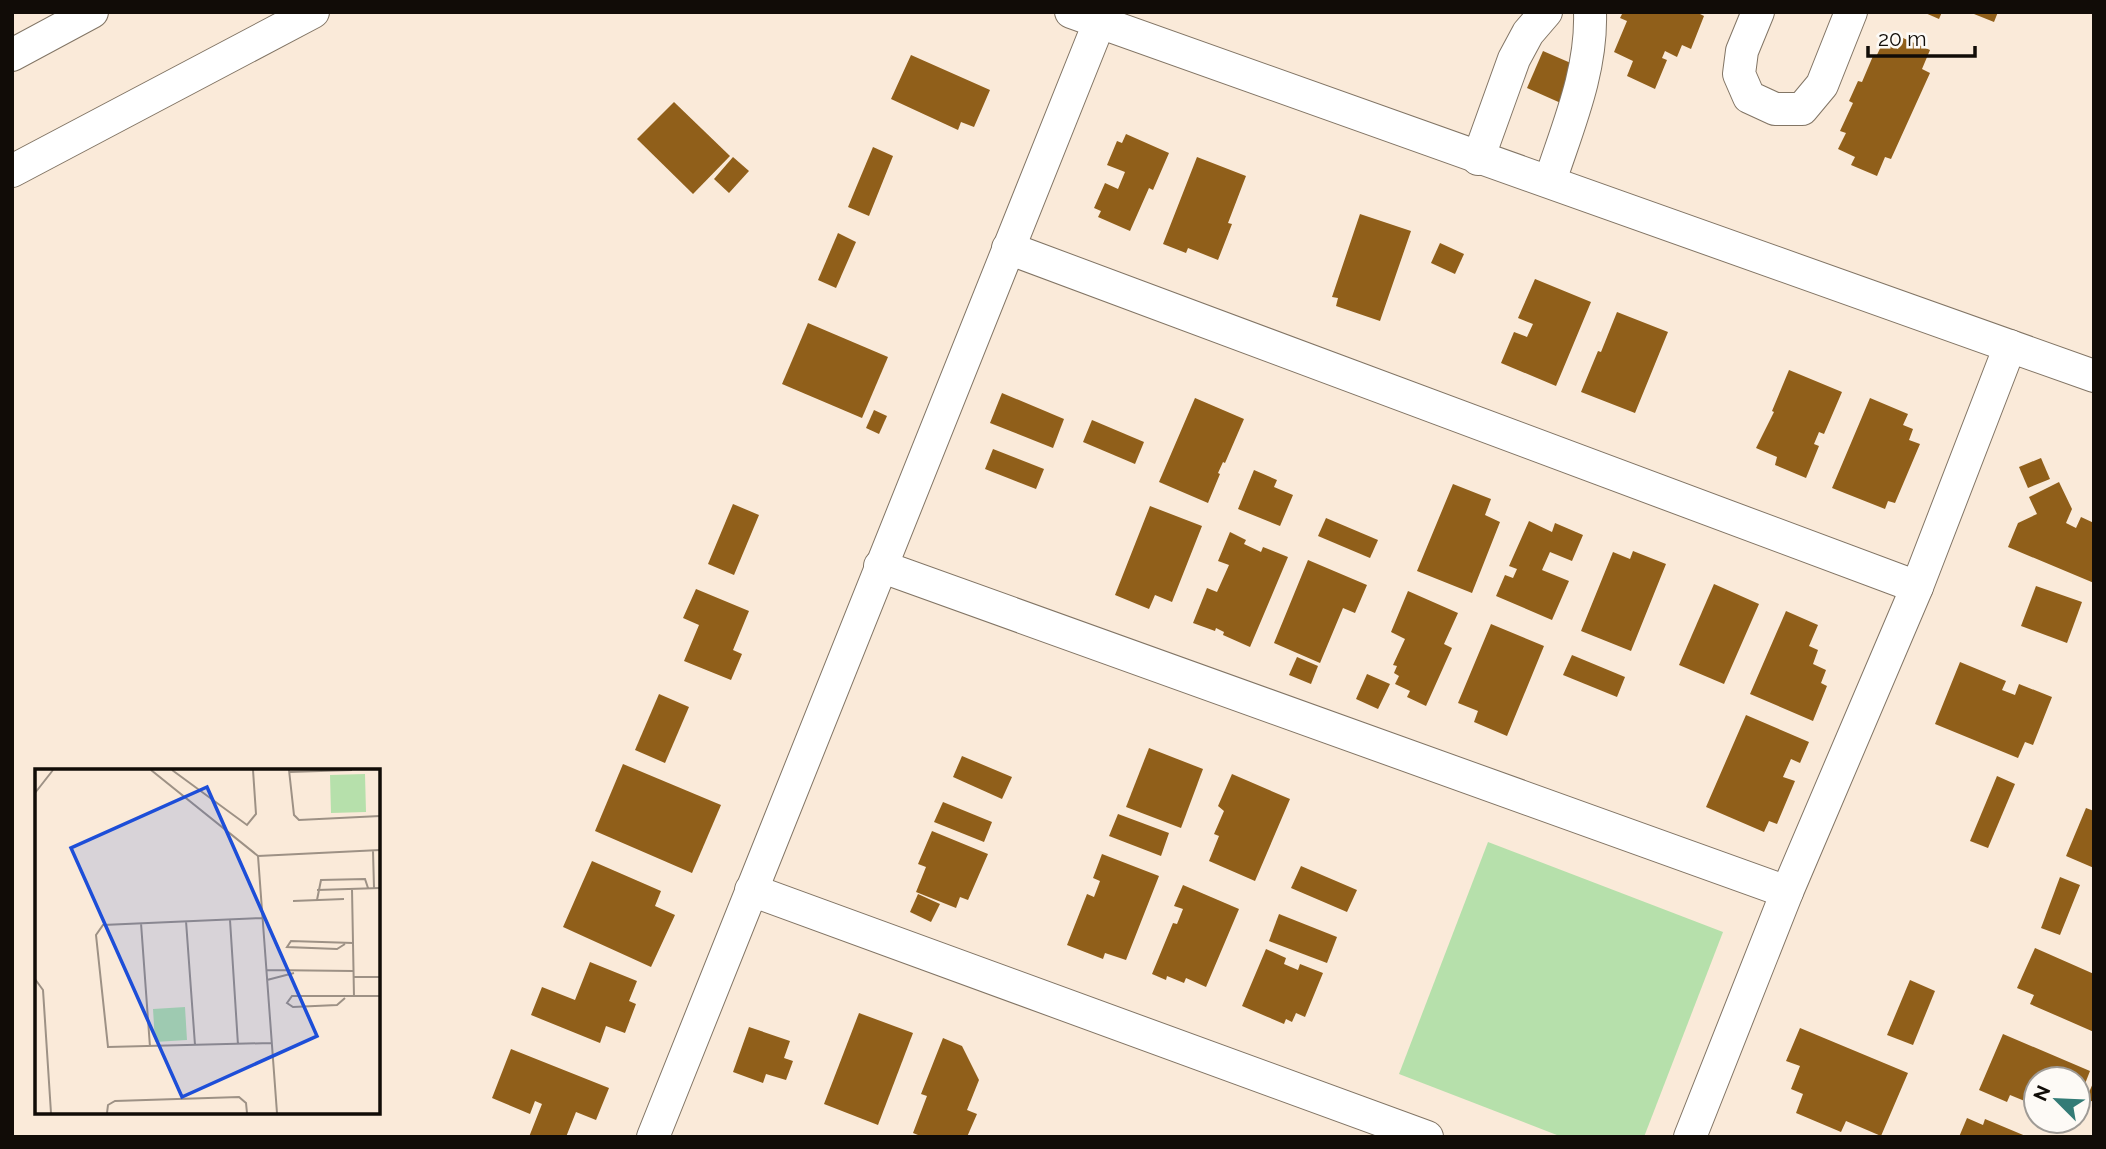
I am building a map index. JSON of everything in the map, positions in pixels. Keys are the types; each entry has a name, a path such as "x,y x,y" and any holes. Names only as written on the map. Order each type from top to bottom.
{"street":[{"path":"12,55 92,12"},
{"path":"14,167 313,12"},
{"path":"1478,159 1514,59 1528,33 1546,12"},
{"path":"1550,181 1582,83 1590,47 1590,12"},
{"path":"1758,12 1742,51 1739,75 1749,97 1775,109 1802,109 1822,85 1851,12"},
{"path":"653,1137 1008,248 1085,17 2094,376"},
{"path":"1008,248 1917,587"},
{"path":"1690,1137 1787,892 1917,587 2010,346"},
{"path":"880,566 1787,892"},
{"path":"751,890 1427,1137"}],"green space":[{"path":"1488,842 1723,932 1644,1137 1562,1137 1399,1074"}],"building":[{"path":"1623,12 1696,12 1704,16 1691,49 1682,45 1677,57 1665,51 1662,58 1667,60 1655,89 1627,76 1633,61 1614,52 1627,21 1620,18"},
{"path":"1923,12 1942,12 1939,19"},
{"path":"1969,12 1998,12 1994,22"},
{"path":"1903,38 1930,50 1922,69 1930,73 1891,159 1885,157 1877,176 1851,165 1855,157 1838,149 1846,133 1840,131 1853,103 1849,101 1858,81 1862,82 1873,56 1876,57 1883,42 1898,49"},
{"path":"1543,51 1580,67 1563,104 1527,88"},
{"path":"911,55 990,90 974,127 961,122 958,130 891,99"},
{"path":"674,102 730,156 693,194 637,139"},
{"path":"1126,134 1169,153 1153,190 1149,188 1130,231 1098,217 1101,211 1094,208 1105,183 1118,189 1125,172 1107,165 1117,141 1122,143"},
{"path":"873,147 893,156 869,216 848,207"},
{"path":"733,157 749,171 729,193 714,179"},
{"path":"1197,157 1246,176 1228,223 1232,224 1218,260 1188,248 1186,253 1163,244"},
{"path":"1360,214 1411,231 1380,321 1336,306 1338,298 1332,297"},
{"path":"838,233 856,242 836,288 818,280"},
{"path":"1440,243 1464,254 1455,274 1431,263"},
{"path":"1535,279 1591,302 1556,386 1501,363 1514,332 1527,337 1533,324 1518,318"},
{"path":"1617,312 1668,332 1635,413 1581,392"},
{"path":"808,323 888,357 862,418 782,384"},
{"path":"1789,370 1842,392 1824,434 1819,432 1814,444 1819,446 1806,478 1775,465 1777,457 1756,448 1774,412 1772,411"},
{"path":"1002,393 1064,419 1053,448 990,423"},
{"path":"1195,398 1244,419 1218,473 1220,474 1208,503 1159,482"},
{"path":"1870,398 1908,414 1903,425 1913,429 1909,440 1920,444 1895,503 1888,501 1885,509 1832,488"},
{"path":"874,410 887,416 879,434 866,428"},
{"path":"1092,420 1144,442 1135,464 1083,442"},
{"path":"993,449 1044,469 1036,489 985,469"},
{"path":"2041,458 2050,479 2028,488 2019,467"},
{"path":"1254,470 1277,480 1274,487 1293,495 1280,526 1238,509"},
{"path":"2059,482 2072,509 2066,523 2076,528 2081,517 2094,523 2094,583 2008,547 2018,523 2037,514 2029,497"},
{"path":"1453,484 1491,499 1485,515 1500,522 1472,593 1417,571"},
{"path":"733,504 759,515 734,575 708,564"},
{"path":"1150,506 1202,526 1172,602 1155,595 1149,609 1115,595"},
{"path":"1326,518 1378,540 1370,558 1318,536"},
{"path":"1529,521 1552,532 1555,523 1583,535 1572,561 1550,552 1542,570 1569,581 1552,620 1496,596 1505,575 1513,578 1517,569 1509,566"},
{"path":"1230,532 1246,540 1244,544 1261,552 1263,547 1288,557 1250,647 1223,635 1224,632 1216,628 1215,631 1193,623 1207,588 1217,592 1229,565 1218,561"},
{"path":"1633,551 1666,564 1631,651 1581,631 1613,552 1630,559"},
{"path":"1308,560 1367,585 1355,613 1343,608 1320,663 1274,643"},
{"path":"1714,584 1759,604 1724,684 1679,665"},
{"path":"2036,586 2082,602 2067,643 2021,626"},
{"path":"696,589 749,611 733,650 742,654 731,680 684,661 699,625 683,618"},
{"path":"1408,591 1458,613 1444,644 1452,648 1426,706 1407,697 1410,691 1395,684 1399,676 1394,673 1397,666 1393,665 1405,639 1391,632"},
{"path":"1786,611 1818,625 1809,646 1818,650 1813,664 1826,670 1821,683 1827,686 1813,721 1750,694"},
{"path":"1491,624 1544,646 1507,736 1474,722 1478,711 1458,703"},
{"path":"1572,655 1625,677 1617,697 1563,675"},
{"path":"1297,657 1318,666 1311,684 1289,675"},
{"path":"1960,662 2006,681 2002,690 2015,695 2019,684 2052,697 2033,745 2025,742 2018,758 1935,724"},
{"path":"1367,674 1390,684 1378,709 1356,699"},
{"path":"659,694 689,707 665,763 635,750"},
{"path":"1746,715 1809,742 1800,763 1791,759 1783,777 1795,781 1777,824 1769,821 1764,832 1706,807"},
{"path":"1149,748 1203,769 1181,828 1126,807"},
{"path":"962,756 1012,777 1002,799 953,777"},
{"path":"623,764 721,805 692,873 595,831"},
{"path":"1232,774 1290,799 1255,881 1209,861 1219,836 1214,834 1224,811 1218,806"},
{"path":"1997,776 2015,784 1988,848 1970,841"},
{"path":"943,802 992,822 984,842 934,822"},
{"path":"2086,808 2094,811 2094,868 2066,856"},
{"path":"1118,814 1169,833 1161,856 1109,836"},
{"path":"932,831 988,854 968,900 960,897 956,908 916,892 926,867 918,864"},
{"path":"1102,854 1159,876 1126,960 1105,953 1103,959 1067,945 1087,894 1094,897 1100,881 1093,878"},
{"path":"592,861 661,891 655,906 675,915 651,967 563,927"},
{"path":"1301,866 1357,890 1347,912 1291,888"},
{"path":"2060,877 2080,885 2060,935 2041,928"},
{"path":"1183,885 1239,909 1206,987 1186,978 1184,983 1167,976 1166,980 1152,974 1173,923 1177,924 1183,909 1174,906"},
{"path":"918,894 940,904 931,922 910,912"},
{"path":"1279,914 1337,937 1327,963 1269,941"},
{"path":"2035,948 2094,974 2094,1032 2030,1004 2034,995 2017,988"},
{"path":"1266,949 1286,958 1284,964 1298,970 1300,964 1323,973 1305,1017 1296,1013 1292,1022 1286,1019 1284,1024 1242,1006"},
{"path":"590,962 637,981 629,1001 636,1004 625,1033 606,1026 600,1043 531,1015 542,987 575,1000"},
{"path":"1910,980 1935,991 1913,1045 1887,1035"},
{"path":"859,1013 913,1033 878,1125 824,1104"},
{"path":"749,1027 790,1041 784,1058 793,1061 786,1080 766,1074 763,1083 733,1072"},
{"path":"1800,1028 1908,1073 1881,1136 1846,1121 1841,1132 1796,1113 1803,1094 1791,1089 1800,1066 1786,1061"},
{"path":"2003,1034 2076,1065 2022,1065 2022,1100 2010,1095 2007,1102 1979,1090"},
{"path":"943,1038 962,1046 979,1080 967,1110 977,1114 967,1137 923,1137 913,1133 927,1096 921,1094"},
{"path":"511,1049 609,1088 596,1120 576,1112 566,1137 529,1137 542,1104 535,1101 530,1114 492,1098"},
{"path":"2094,1081 2094,1102 2092,1101"},
{"path":"1967,1118 1983,1125 1985,1119 2028,1137 1959,1137"}]}
